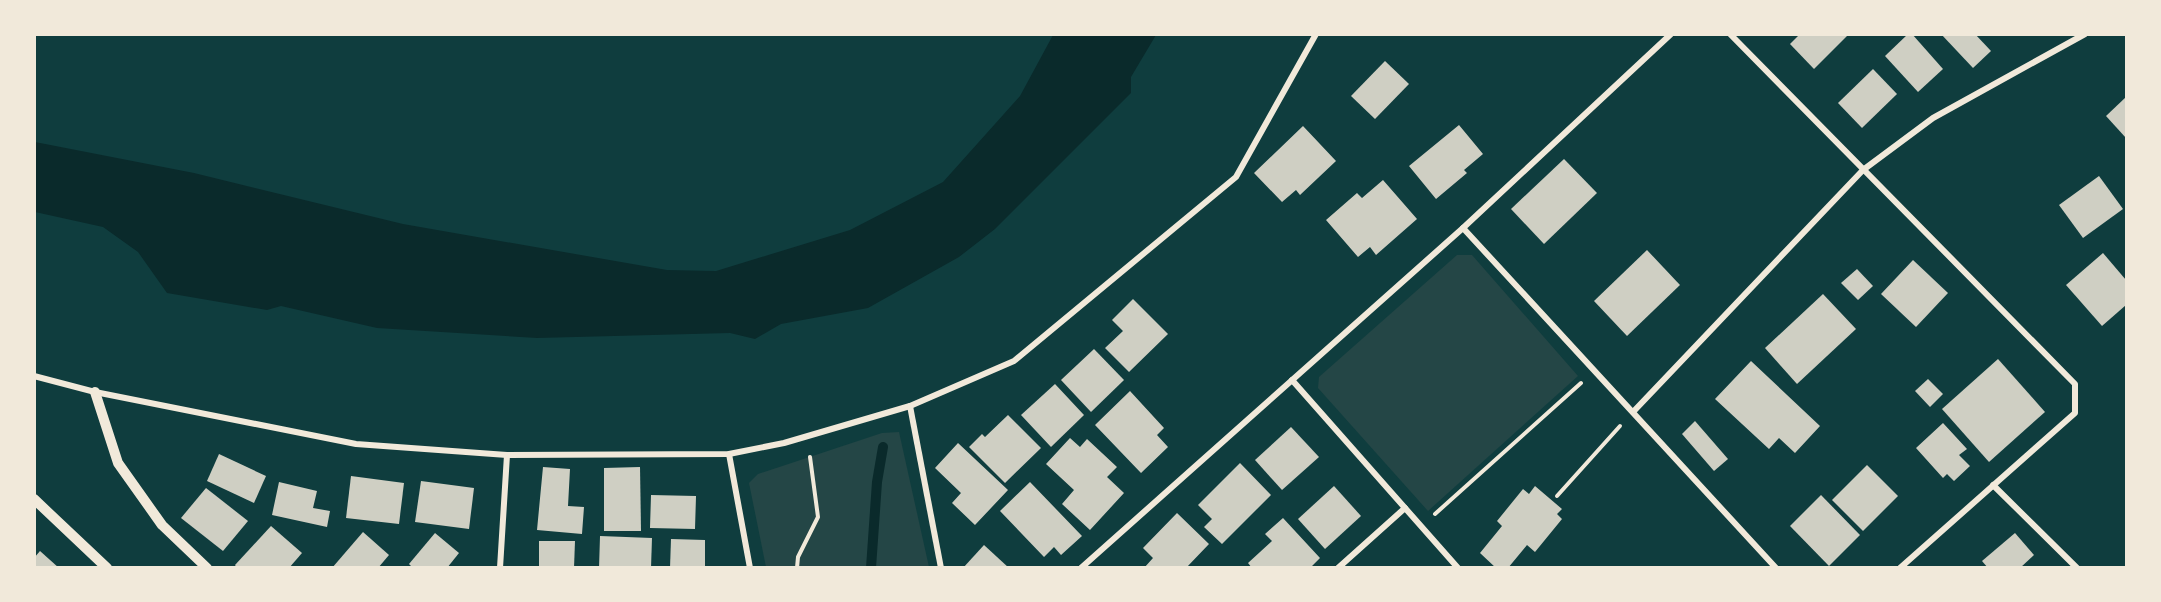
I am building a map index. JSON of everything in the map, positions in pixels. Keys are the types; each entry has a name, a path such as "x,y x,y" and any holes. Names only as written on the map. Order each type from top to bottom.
{"street":[{"path":"34,376 95,392 356,444 507,454 729,454 784,443 910,406 1014,361 1236,177 1316,34"},
{"path":"1081,567 1463,228 1671,34"},
{"path":"1730,34 2075,384 2075,413 1900,567"},
{"path":"1633,412 1863,170 1932,118 2085,34"},
{"path":"1463,228 1776,567"},
{"path":"1292,380 1458,567"},
{"path":"95,392 118,463 162,525 207,567"},
{"path":"910,406 941,567"},
{"path":"500,567 507,454"},
{"path":"729,454 750,567"},
{"path":"1993,485 2077,567"},
{"path":"34,499 106,567"},
{"path":"1338,567 1405,508"}],"path":[{"path":"1421,526 1595,370"},
{"path":"1557,495 1615,432"},
{"path":"797,567 798,557 818,517 809,452"}],"shaded area":[{"path":"1053,35 1156,35 1131,77 1131,93 995,229 959,257 868,308 781,324 755,339 730,333 537,338 377,328 281,306 267,310 167,293 138,252 103,227 35,212 35,142 194,173 403,224 667,270 716,271 850,230 943,182 1020,96"},
{"path":"1457,255 1472,255 1578,376 1428,511 1318,388 1319,377"},
{"path":"899,432 929,567 766,567 749,483 758,474 882,433"}],"building":[{"path":"1800,34 1849,34 1814,69 1790,44"},
{"path":"1908,34 1912,34 1943,69 1918,92 1885,56"},
{"path":"1941,34 1975,34 1991,51 1973,68"},
{"path":"1385,61 1409,84 1375,119 1351,96"},
{"path":"1873,69 1897,94 1862,128 1838,103"},
{"path":"2126,97 2126,138 2106,116"},
{"path":"1459,125 1483,154 1464,170 1467,173 1436,199 1409,166"},
{"path":"1303,126 1336,161 1300,195 1296,190 1282,202 1254,173"},
{"path":"1564,159 1597,193 1544,244 1511,209"},
{"path":"2099,176 2123,209 2083,238 2059,205"},
{"path":"1383,180 1417,219 1376,255 1370,247 1358,257 1326,220 1357,193 1362,198"},
{"path":"1647,250 1680,285 1627,336 1594,301"},
{"path":"2103,253 2126,280 2126,305 2102,326 2066,285"},
{"path":"1913,260 1948,293 1916,327 1881,294"},
{"path":"1857,269 1873,286 1858,300 1841,283"},
{"path":"1823,294 1856,329 1797,384 1765,348"},
{"path":"1133,299 1168,334 1129,372 1105,348 1123,331 1112,320"},
{"path":"1094,349 1124,380 1091,412 1061,380"},
{"path":"1998,359 2045,412 1989,462 1942,409"},
{"path":"1751,361 1820,426 1795,453 1779,438 1769,449 1715,399"},
{"path":"1928,379 1943,394 1930,407 1915,391"},
{"path":"1055,384 1084,415 1051,447 1021,415"},
{"path":"1130,391 1164,428 1157,435 1168,447 1141,473 1095,425"},
{"path":"1008,415 1041,448 1005,483 969,447 982,434 985,437"},
{"path":"1695,421 1728,459 1714,471 1682,434"},
{"path":"1943,423 1967,449 1959,455 1970,466 1954,481 1947,474 1943,478 1916,448"},
{"path":"1291,427 1319,457 1282,490 1255,460"},
{"path":"1070,438 1080,447 1087,439 1117,467 1107,477 1124,493 1090,530 1062,504 1074,490 1046,464"},
{"path":"958,443 1008,490 975,525 952,503 961,493 935,468"},
{"path":"219,454 266,476 254,503 207,481"},
{"path":"1240,463 1271,495 1222,544 1204,527 1212,519 1198,505"},
{"path":"1867,465 1898,496 1863,531 1832,500"},
{"path":"543,467 570,469 568,506 584,507 582,534 537,530"},
{"path":"640,467 641,531 604,531 604,468"},
{"path":"351,476 404,483 399,524 346,518"},
{"path":"421,481 474,488 469,529 415,522"},
{"path":"279,482 317,491 313,508 330,511 327,527 272,515"},
{"path":"1030,482 1082,536 1061,555 1054,547 1044,557 1000,511"},
{"path":"1334,486 1361,516 1325,549 1298,519"},
{"path":"1535,486 1562,509 1557,514 1562,519 1535,552 1527,545 1508,568 1496,568 1480,553 1502,526 1497,521 1523,489 1529,494"},
{"path":"206,488 248,521 223,551 181,518"},
{"path":"651,495 696,496 695,529 650,528"},
{"path":"1821,495 1860,535 1829,566 1790,526"},
{"path":"1177,513 1209,544 1186,568 1144,568 1153,558 1143,548"},
{"path":"1283,518 1320,558 1310,568 1252,568 1248,563 1272,541 1265,534"},
{"path":"271,526 302,553 289,568 237,568 235,565"},
{"path":"363,532 389,555 378,568 332,568"},
{"path":"435,533 459,553 447,568 413,568 409,564"},
{"path":"2015,533 2034,555 2020,568 1988,568 1982,561"},
{"path":"600,536 652,538 651,568 599,568"},
{"path":"671,539 705,540 705,568 670,568"},
{"path":"539,541 575,541 574,568 539,568"},
{"path":"984,545 1009,568 963,568"},
{"path":"40,551 59,568 34,568 34,558"}],"waterway":[{"path":"871,568 877,482 883,447"}]}
